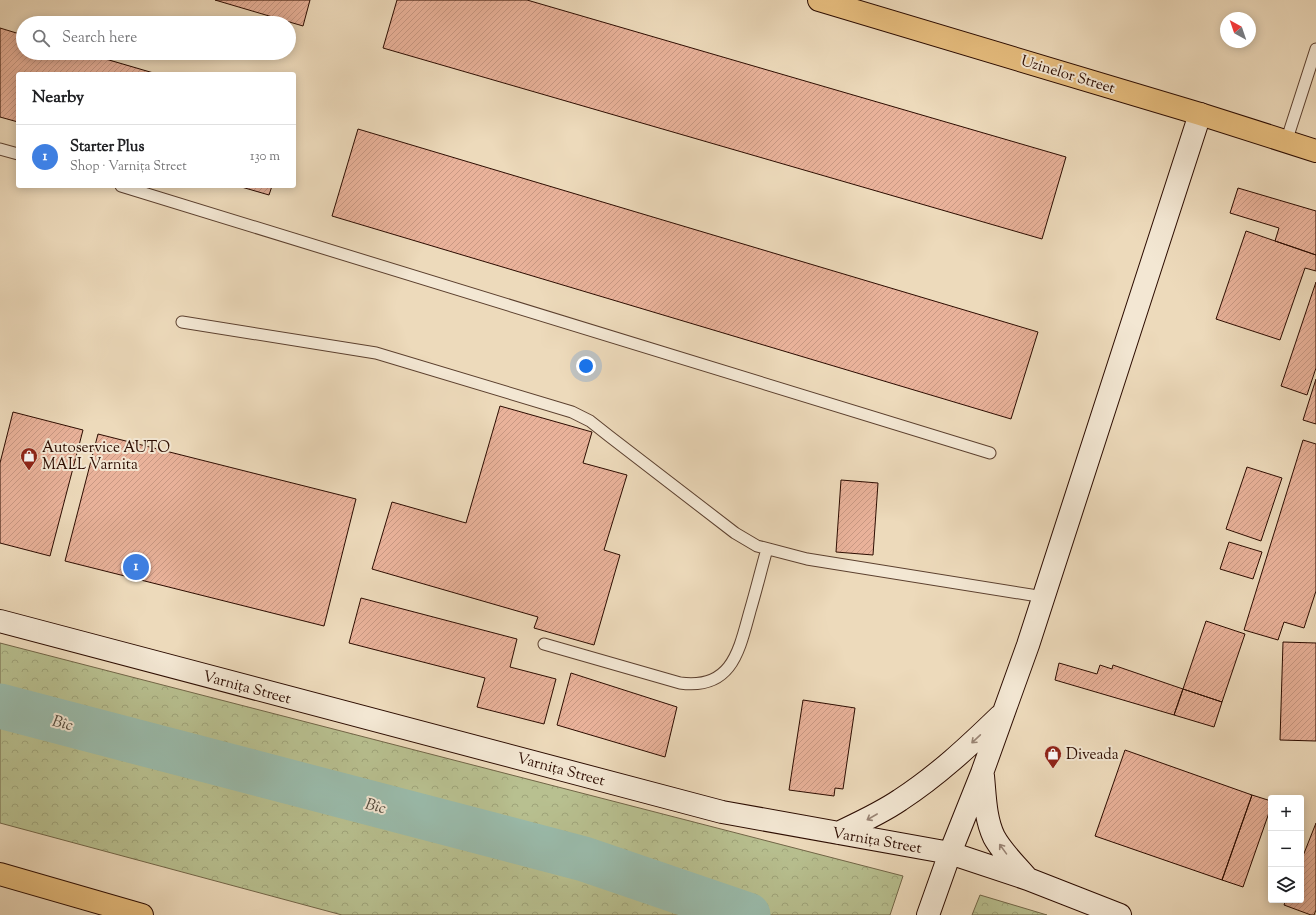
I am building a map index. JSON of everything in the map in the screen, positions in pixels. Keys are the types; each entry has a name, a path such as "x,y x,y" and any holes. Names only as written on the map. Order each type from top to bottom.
{"main road":[{"name":"Uzinelor Street","path":"819,0 1200,114 1316,151"},
{"path":"0,874 142,915"}],"street":[{"path":"928,915 950,853 982,773 1044,596 1200,114"},
{"name":"Varnița Street","path":"0,621 722,812 950,853 1028,879 1120,915"},
{"path":"838,833 866,820 899,801 924,783 964,750 1004,712"},
{"path":"982,773 988,820 994,837 1004,852 1028,879"}],"lane":[{"path":"1286,142 1316,49"},
{"path":"0,149 16,153"},
{"path":"128,188 990,453"},
{"path":"182,322 376,353 572,412 590,421 735,533 757,546 807,559 1044,596"},
{"path":"544,644 680,683 694,685 707,682 728,669 740,649 767,549"}],"green space":[{"path":"0,643 903,876 890,915 342,915 0,823"},
{"path":"980,895 1047,915 972,915"}],"building":[{"path":"215,0 310,0 303,26 296,24 296,16 269,16"},
{"path":"397,0 527,0 1066,157 1042,239 383,48"},
{"path":"0,28 16,33 16,60 109,60 150,72 16,72 16,121 0,117"},
{"path":"358,129 1038,332 1011,419 332,216"},
{"path":"245,188 271,188 269,195"},
{"path":"1238,188 1316,211 1316,255 1275,241 1279,228 1230,213"},
{"path":"1246,231 1316,255 1316,271 1305,268 1280,340 1216,319"},
{"path":"1316,282 1316,368 1307,395 1281,386"},
{"path":"1316,379 1316,424 1303,420"},
{"path":"500,406 592,432 583,463 627,475 604,550 620,555 594,645 534,628 538,617 372,569 392,502 466,523"},
{"path":"13,412 83,430 50,556 0,543 0,463"},
{"path":"98,434 356,499 324,626 65,561"},
{"path":"1303,440 1316,444 1316,591 1304,628 1284,622 1278,640 1244,630"},
{"path":"1247,467 1282,478 1261,541 1226,529"},
{"path":"841,480 878,483 873,555 836,552"},
{"path":"1229,542 1262,552 1253,579 1220,569"},
{"path":"361,598 517,639 510,667 556,679 544,724 477,707 485,678 349,643"},
{"path":"1206,621 1245,634 1222,702 1183,689"},
{"path":"1283,642 1316,643 1316,741 1280,740"},
{"path":"1059,663 1097,674 1100,665 1112,669 1113,665 1183,689 1174,715 1055,680"},
{"path":"571,673 677,707 665,757 557,725"},
{"path":"1183,689 1222,702 1214,727 1174,715"},
{"path":"803,700 855,708 843,789 835,788 834,796 789,790"},
{"path":"1125,750 1252,795 1222,880 1095,836"},
{"path":"1252,795 1268,800 1268,816 1243,887 1222,880"},
{"path":"1316,823 1316,910 1314,915 1284,905 1285,903 1304,903 1304,853"}],"waterway":[{"name":"Bîc","path":"0,706 584,859 748,915"}],"place":[{"name":"Autoservice AUTO MALL Varnita","path":"29,471"},
{"name":"Starter Plus","path":"136,567"},
{"name":"Diveada","path":"1053,769"}]}
